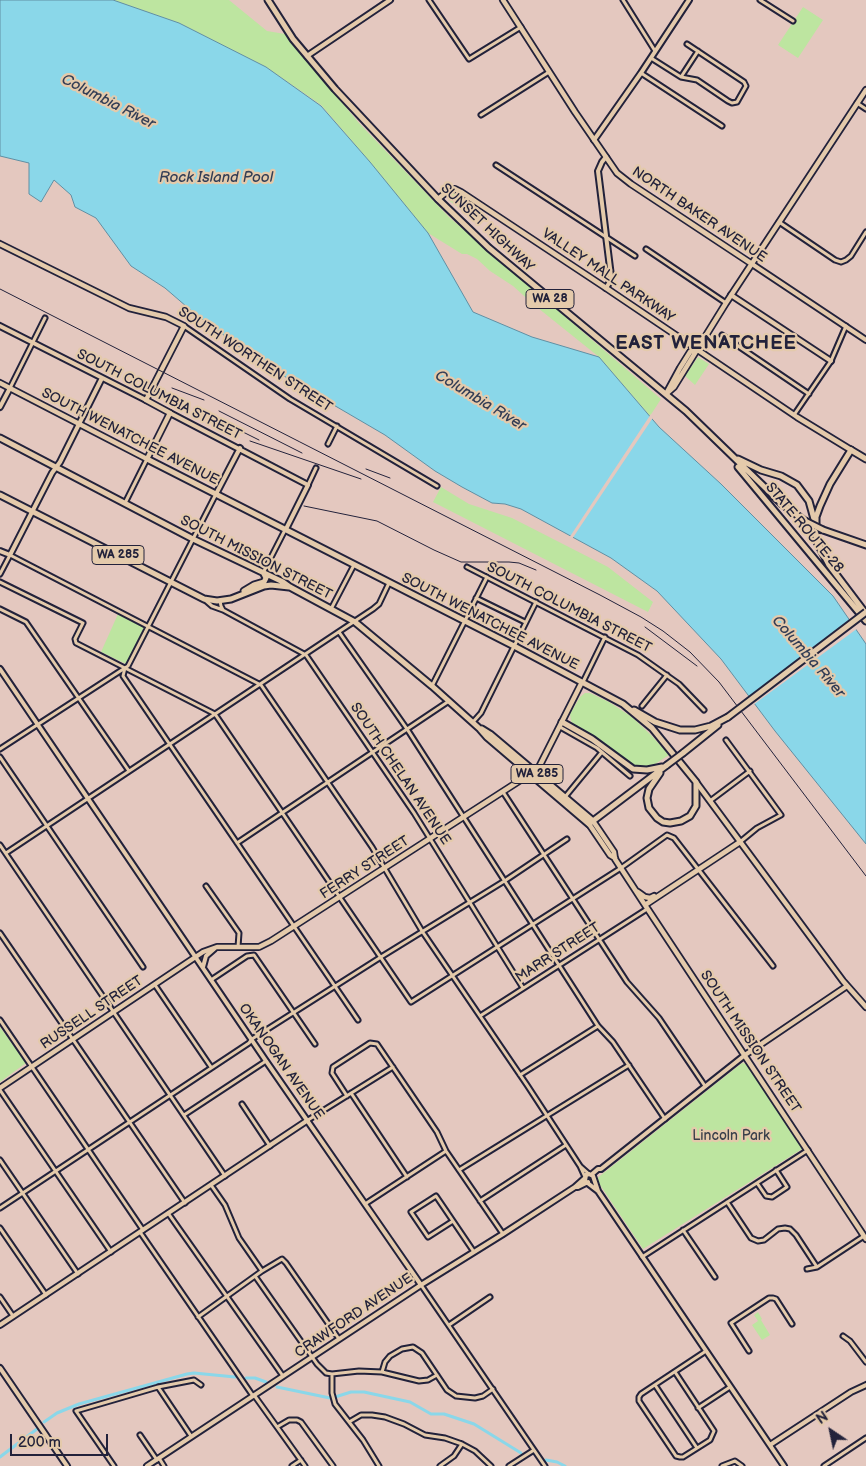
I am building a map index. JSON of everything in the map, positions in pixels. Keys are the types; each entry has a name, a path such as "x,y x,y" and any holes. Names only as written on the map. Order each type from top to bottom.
{"main road":[{"name":"SUNSET HIGHWAY","path":"268,0 293,39 334,89 438,200 489,248 686,411 782,504 806,522 822,530 866,545"},
{"name":"NORTH BAKER AVENUE","path":"503,0 617,173 752,264"},
{"path":"666,394 674,387 696,349 866,90"},
{"name":"VALLEY MALL PARKWAY","path":"438,200 449,190 454,189 606,288 794,415 866,459"},
{"name":"SOUTH WORTHEN STREET","path":"0,244 129,308 166,317 184,326"},
{"path":"146,400 184,326"},
{"name":"SOUTH WENATCHEE AVENUE","path":"0,383 514,646 606,694 629,709 659,737 696,782 847,986 866,1007"},
{"name":"SOUTH COLUMBIA STREET","path":"146,400 170,413"},
{"path":"147,459 170,413"},
{"name":"SOUTH MISSION STREET","path":"0,438 125,504 283,582 354,622 432,686 480,729 490,734 591,823"},
{"path":"724,449 742,462 781,476 797,485 809,501 816,529"},
{"name":"STATE ROUTE 28","path":"724,449 866,621"},
{"path":"591,823 866,613 822,554 817,542 816,517 825,495 851,450"},
{"name":"SOUTH CHELAN AVENUE","path":"0,495 204,599"},
{"path":"241,595 246,590 264,582 266,578 263,573"},
{"name":"WA 285","path":"204,599 220,601 264,586 290,587"},
{"name":"FERRY STREET","path":"196,957 209,949 217,947 259,947 532,773 539,767 582,682"},
{"path":"629,709 638,711 655,722 680,730 695,730 711,726 728,717"},
{"path":"561,724 592,739 632,769 647,770 667,765"},
{"path":"667,765 651,784 647,798 649,808 663,822 676,823 690,816 696,806 696,782"},
{"name":"SOUTH MISSION STREET","path":"532,773 565,797 591,823 865,1238"},
{"name":"MARR STREET","path":"646,907 664,892 740,842"},
{"name":"MARR STREET","path":"636,891 650,898 664,892"},
{"name":"RUSSELL STREET","path":"0,1089 196,957"},
{"name":"CRAWFORD AVENUE","path":"745,1055 847,986"}],"street":[{"path":"307,56 389,0"},
{"path":"429,0 469,60 521,27"},
{"path":"623,0 655,51"},
{"path":"594,140 641,73 688,0"},
{"path":"760,0 792,21"},
{"path":"651,58 681,77 697,80 732,103 737,102 746,85 687,44"},
{"path":"681,77 698,51"},
{"path":"481,115 550,72"},
{"path":"641,73 722,126"},
{"path":"857,103 866,109"},
{"path":"606,157 598,171 611,276 611,280 606,288"},
{"path":"496,165 635,256"},
{"path":"779,222 835,260 843,262 851,256 866,232"},
{"path":"646,249 726,303"},
{"name":"NORTH BAKER AVENUE","path":"752,264 866,340"},
{"path":"731,295 831,361"},
{"path":"0,408 45,318"},
{"name":"SOUTH COLUMBIA STREET","path":"0,326 146,400"},
{"name":"SOUTH WORTHEN STREET","path":"184,326 290,399 437,486"},
{"path":"794,415 831,361 846,326"},
{"path":"722,335 809,394"},
{"path":"0,574 102,378"},
{"name":"SOUTH COLUMBIA STREET","path":"170,413 308,484"},
{"path":"328,444 337,426"},
{"path":"0,749 128,666 240,448"},
{"path":"125,504 147,459"},
{"path":"263,573 316,468"},
{"path":"0,551 261,685 372,847 422,931 452,976 782,1465"},
{"path":"331,609 354,564"},
{"name":"SOUTH COLUMBIA STREET","path":"466,567 632,651 688,692 704,710"},
{"path":"432,686 487,578"},
{"path":"0,582 83,623 74,641 215,714 411,1002 621,868 662,837 669,835 674,838 773,966"},
{"path":"6,853 354,622 379,604 389,583"},
{"path":"476,598 525,622"},
{"name":"SOUTH CHELAN AVENUE","path":"204,599 212,606 223,610 306,655 430,839 523,988"},
{"path":"220,601 220,606 223,610"},
{"path":"473,722 481,713 536,602"},
{"path":"0,609 26,622 129,771"},
{"path":"339,632 407,729 465,817 598,1026 613,1042 665,1118"},
{"name":"FERRY STREET","path":"582,682 605,637"},
{"path":"125,668 123,676 358,1020"},
{"name":"OKANOGAN AVENUE","path":"0,669 266,1061 545,1466"},
{"path":"642,706 667,675"},
{"path":"237,842 448,701"},
{"path":"561,724 602,752 630,776"},
{"path":"710,801 750,771 726,740"},
{"path":"565,797 602,752"},
{"path":"0,757 143,967"},
{"name":"MARR STREET","path":"740,842 781,814 750,771"},
{"path":"503,792 630,987 660,1018 705,1086"},
{"path":"0,1208 293,1012 506,880 567,839"},
{"path":"0,845 225,1176"},
{"path":"206,886 239,933 238,948"},
{"name":"MARR STREET","path":"480,1016 646,907"},
{"path":"0,933 185,1203"},
{"path":"203,967 206,956 217,947"},
{"path":"212,980 247,956 254,956 315,1044"},
{"path":"155,985 211,1067"},
{"path":"0,1020 89,1148 198,1316 253,1396 305,1466"},
{"path":"520,1076 598,1026"},
{"path":"347,1096 332,1073 333,1067 370,1043 375,1043 437,1132 446,1151 503,1234"},
{"name":"CRAWFORD AVENUE","path":"147,1466 421,1284 601,1172 601,1169 745,1055"},
{"path":"184,1115 266,1061"},
{"path":"459,1170 629,1065"},
{"path":"0,1325 308,1120 393,1068"},
{"path":"0,1089 111,1252"},
{"path":"351,1094 407,1176"},
{"path":"242,1104 270,1146"},
{"path":"480,1201 566,1145"},
{"path":"642,1257 808,1150"},
{"path":"365,1204 446,1151"},
{"path":"0,1160 78,1274"},
{"path":"757,1183 768,1197 776,1195 787,1187 776,1170"},
{"path":"210,1185 225,1205 239,1238 262,1271"},
{"path":"454,1221 428,1237 411,1212 436,1196 454,1221 474,1252"},
{"path":"727,1202 751,1238 758,1241 764,1240 778,1229 790,1229 817,1267"},
{"path":"168,1213 283,1376"},
{"path":"0,1228 46,1295"},
{"path":"683,1230 715,1277"},
{"path":"807,1269 817,1267 865,1238"},
{"path":"198,1316 228,1297 280,1259 284,1261 339,1339"},
{"path":"255,1276 322,1370 332,1374 359,1371 382,1372 419,1381 428,1380 437,1375"},
{"path":"0,1297 13,1316"},
{"path":"449,1325 490,1297"},
{"path":"749,1351 731,1323 769,1298 776,1299 792,1324"},
{"path":"843,1336 850,1340 866,1362"},
{"path":"382,1372 385,1362 390,1356 410,1346 420,1350 447,1390 456,1396 475,1398 483,1396 493,1389"},
{"path":"675,1372 714,1431 713,1438 683,1457 676,1456 639,1401 639,1397 641,1394 706,1351"},
{"path":"0,1368 67,1466"},
{"path":"332,1374 333,1399 340,1413 369,1449 379,1466"},
{"path":"114,1466 76,1411 158,1387 194,1380 201,1386"},
{"path":"655,1385 697,1448"},
{"path":"770,1445 866,1385"},
{"path":"158,1387 191,1436"},
{"path":"698,1408 730,1387"},
{"path":"349,1422 361,1415 379,1416 404,1424 425,1435 445,1438 462,1444 475,1450 491,1466"},
{"path":"277,1427 289,1420 295,1419 301,1422 333,1466"},
{"path":"140,1435 164,1466"},
{"path":"824,1466 866,1438"},
{"path":"440,1466 454,1456 462,1444"},
{"path":"509,1466 534,1450"},
{"path":"292,1466 301,1460"},
{"path":"722,1466 735,1461 742,1466"}],"green space":[{"path":"113,0 229,0 267,31 285,34 359,123 449,217 661,399 650,416 599,357 513,286 490,271 477,259 467,254 462,254 428,233 321,105 266,67 179,23"},
{"path":"803,7 823,20 798,58 778,45"},
{"path":"453,193 468,201 462,210 448,200"},
{"path":"698,357 709,364 695,385 685,376"},
{"path":"441,487 469,504 512,518 608,567 653,602 648,612 433,502"},
{"path":"118,614 144,627 126,664 101,652"},
{"path":"585,693 590,693 609,702 632,717 669,755 655,764 640,768 627,762 600,741 574,725 570,714 580,697"},
{"path":"0,1027 26,1063 0,1082"},
{"name":"Lincoln Park","path":"742,1063 747,1064 803,1146 802,1149 643,1249 596,1179"},
{"path":"758,1312 770,1335 762,1340 752,1325 758,1321 754,1315"}],"water":[{"name":"Rock Island Pool","path":"0,0 113,0 179,23 266,67 321,106 370,162 428,233 473,312 532,337 599,357 659,427 721,484 833,596 866,644 866,844 775,731 721,659 657,591 611,558 521,509 505,504 492,503 462,487 435,471 385,435 260,362 194,313 165,288 131,266 96,218 75,207 71,195 54,180 41,202 29,194 29,163 0,156"}],"pier":[{"path":"651,414 654,416 572,539 569,538"},
{"path":"851,619 858,628 753,705 747,698"}],"waterway":[{"path":"44,1422 57,1413 79,1404 187,1374 235,1377"},
{"path":"246,1378 255,1378 266,1382"},
{"path":"277,1387 330,1398"},
{"path":"335,1397 351,1392 364,1392 410,1402 431,1414 444,1414 474,1424 521,1453"},
{"path":"0,1457 37,1429"},
{"path":"546,1460 565,1466"}],"railway":[{"path":"0,289 600,595 663,631 690,652 719,682 866,876"},
{"path":"172,388 204,400"},
{"path":"219,411 302,453"},
{"path":"223,422 259,440"},
{"path":"250,441 361,479"},
{"path":"366,469 390,478"},
{"path":"304,506 377,521 461,562 519,563 536,570"},
{"path":"645,627 697,666"}],"district":[{"name":"EAST WENATCHEE","path":"706,344"}],"water label":[{"name":"Columbia River","path":"108,102"},
{"name":"Columbia River","path":"480,401"},
{"name":"Columbia River","path":"808,657"}]}
